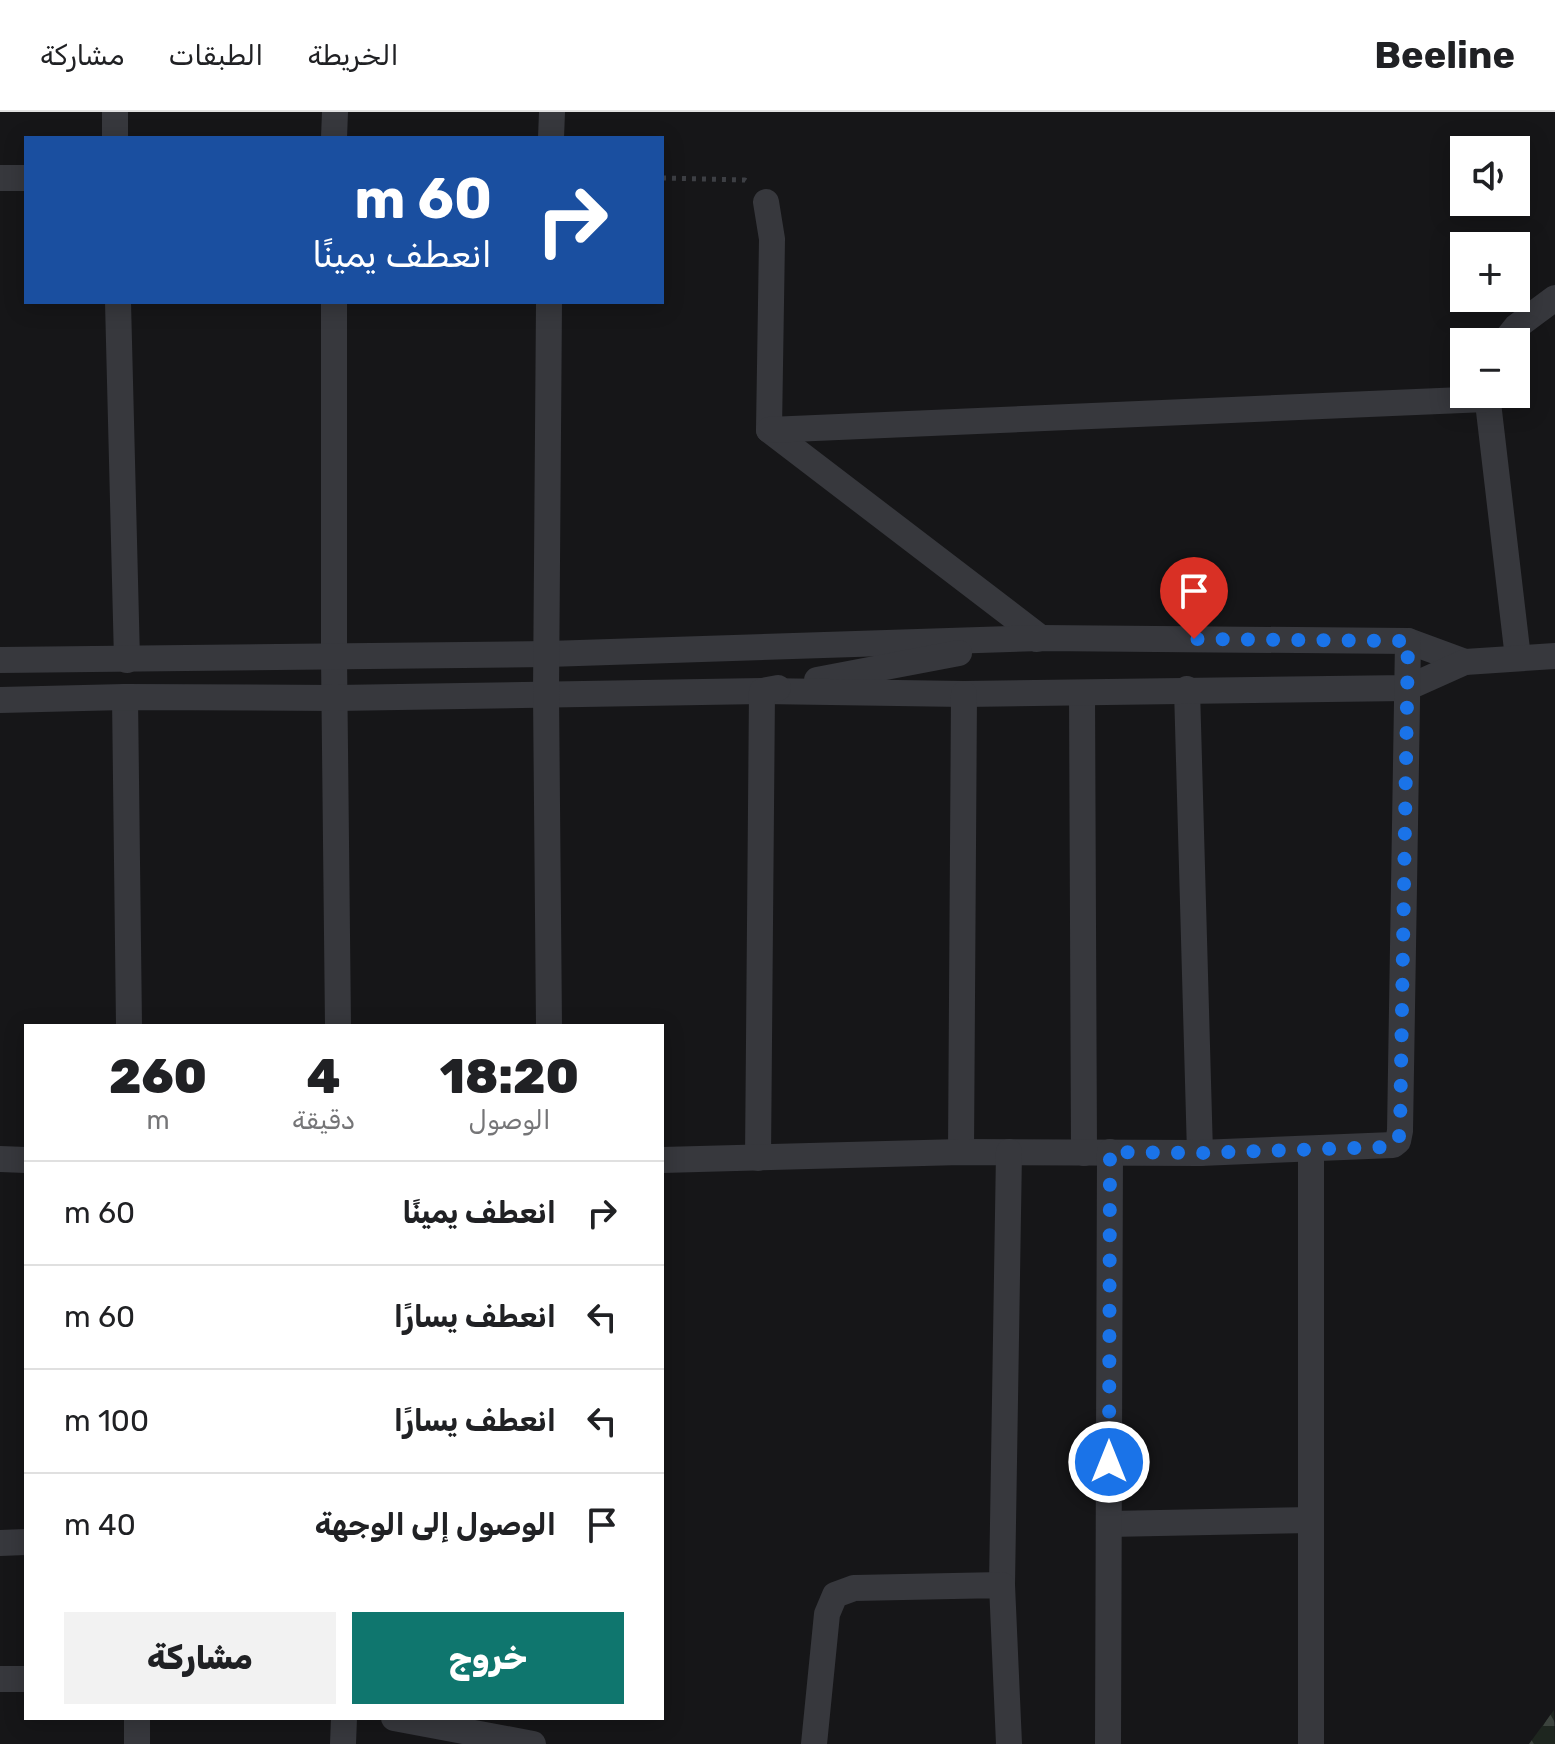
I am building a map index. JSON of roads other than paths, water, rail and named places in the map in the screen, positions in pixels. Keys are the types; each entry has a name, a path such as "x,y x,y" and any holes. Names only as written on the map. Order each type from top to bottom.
{"street":[{"path":"115,112 115,136"},
{"path":"334,136 335,112"},
{"path":"551,136 552,112"},
{"path":"0,178 24,178"},
{"path":"766,202 772,239 769,430"},
{"path":"1515,328 1555,298"},
{"path":"118,304 127,660"},
{"path":"334,304 338,1024"},
{"path":"549,304 546,693 549,1024"},
{"path":"769,430 1450,398"},
{"path":"1488,408 1518,658"},
{"path":"769,430 1041,638"},
{"path":"762,691 1041,638"},
{"path":"0,660 548,654 1041,638 1408,641 1465,662"},
{"path":"664,1160 961,1152 1200,1153 1387,1147 1398,1141 1408,641"},
{"path":"0,700 762,691 964,694 1407,688 1465,662 1555,656"},
{"path":"1187,689 1200,1153"},
{"path":"758,1158 762,691"},
{"path":"1082,693 1109,1524 1108,1744"},
{"path":"961,1152 964,694"},
{"path":"125,697 129,1024"},
{"path":"1311,1149 1311,1744"},
{"path":"1009,1152 1002,1585 1009,1744"},
{"path":"0,1159 24,1160"},
{"path":"1109,1524 1311,1520"},
{"path":"0,1543 24,1542"},
{"path":"814,1744 827,1614 835,1595 854,1588 1002,1585"},
{"path":"0,1679 24,1679"},
{"path":"137,1720 137,1744"},
{"path":"343,1744 344,1720"},
{"path":"405,1720 533,1744"}]}
